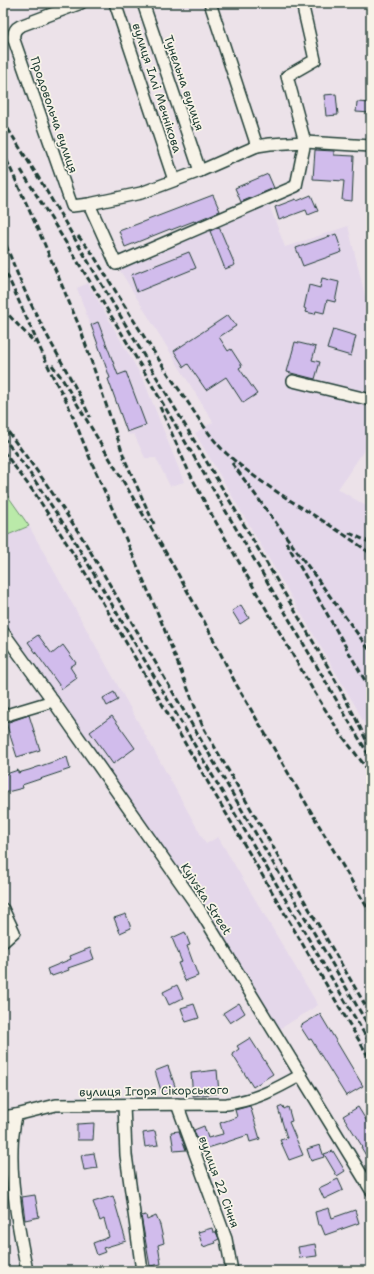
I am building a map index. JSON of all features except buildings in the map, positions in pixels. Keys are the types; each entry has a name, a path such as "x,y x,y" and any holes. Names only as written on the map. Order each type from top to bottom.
{"street":[{"name":"Продовольча вулиця","path":"81,3 20,26 14,32 14,40 72,206 89,204"},
{"name":"вулиця Іллі Мечнікова","path":"115,3 174,180"},
{"name":"Тунельна вулиця","path":"143,3 200,171"},
{"path":"210,3 257,146"},
{"path":"302,3 315,60 287,76 304,142 296,186 116,264 89,204 141,192 200,171 257,146 304,142 371,146"},
{"path":"293,381 371,400"},
{"name":"Kyivska Street","path":"3,632 199,909 371,1190"},
{"path":"3,716 53,701"},
{"path":"3,910 14,932 3,942"},
{"name":"вулиця Ігоря Сікорського","path":"3,1117 56,1105 227,1104 240,1102 270,1092 302,1075"},
{"name":"вулиця 22 Січня","path":"177,1104 226,1239 232,1271"},
{"path":"124,1105 126,1155 142,1271"},
{"path":"16,1115 12,1149 14,1191 17,1221 27,1271"}],"shaded area":[{"path":"267,199 285,247 348,226 371,320 371,440 338,489 371,509 371,737 356,707 195,433 213,422 116,264"},
{"path":"88,283 144,381 184,482 170,486 156,458 145,458 134,434 129,435 77,288"},
{"path":"29,526 206,844 218,837 318,1005 275,1032 199,909 3,632 3,537"}],"green space":[{"path":"3,489 29,526 3,537"}],"railway":[{"path":"3,121 40,180 331,672 371,750"},
{"path":"3,152 80,328 125,460 154,524"},
{"path":"21,170 118,327 371,759"},
{"path":"78,236 92,253 174,383 221,448 244,468 280,494 371,554"},
{"path":"3,237 32,307 90,417"},
{"path":"3,266 54,379 67,402 91,461 161,621 203,727 371,1015"},
{"path":"3,309 35,343"},
{"path":"52,365 61,377 169,558 204,621 236,684 371,914"},
{"path":"160,407 188,470 210,512 313,690 340,733 371,774"},
{"path":"3,425 45,482 83,539 371,1030"},
{"path":"3,437 27,469 71,535 371,1045"},
{"path":"3,451 36,495 83,569 371,1061"},
{"path":"232,463 371,652"},
{"path":"349,533 371,543"},
{"path":"286,542 371,691"}]}
